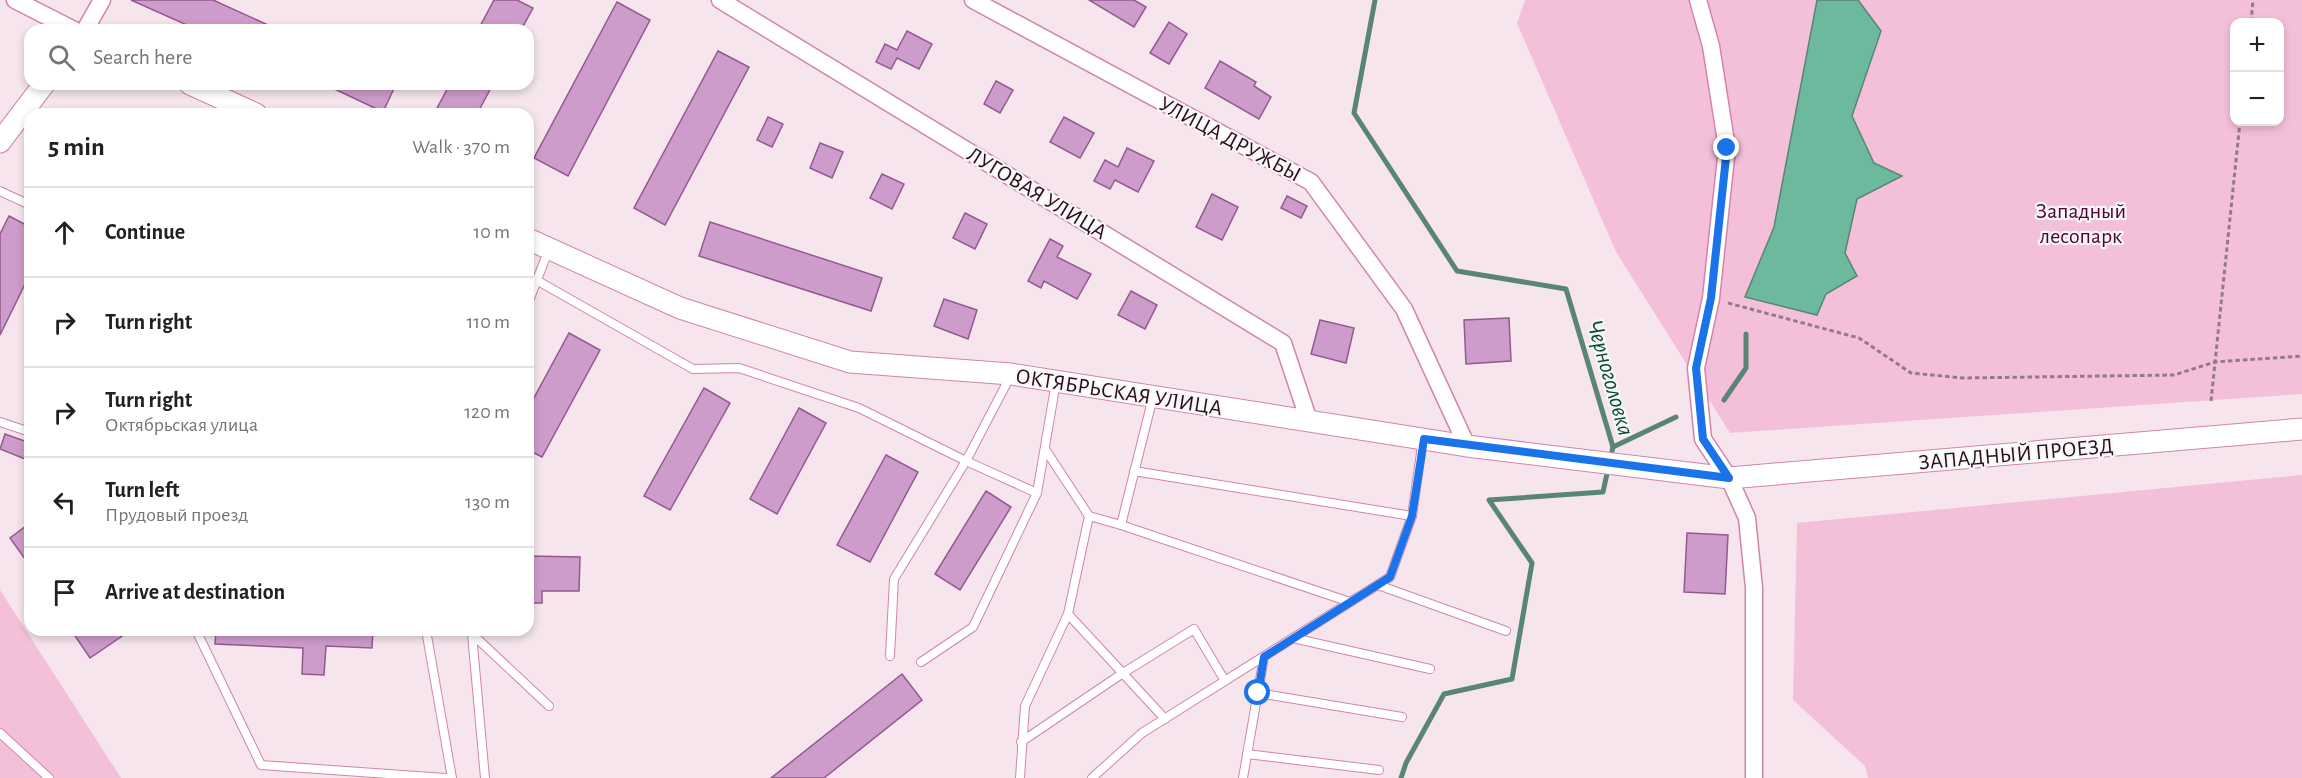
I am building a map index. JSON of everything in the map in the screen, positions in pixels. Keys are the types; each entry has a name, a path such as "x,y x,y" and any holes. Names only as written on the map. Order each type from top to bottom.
{"street":[{"path":"15,0 62,24"},
{"path":"88,24 102,0"},
{"name":"ЛУГОВАЯ УЛИЦА","path":"720,0 1283,343 1309,421"},
{"name":"УЛИЦА ДРУЖБЫ","path":"973,0 1311,182 1404,309 1467,446"},
{"path":"1698,0 1711,46 1727,148 1711,298 1696,368 1703,439 1729,478 1748,518 1754,588 1754,778"},
{"path":"26,108 39,90"},
{"path":"203,90 243,108"},
{"path":"0,142 24,110"},
{"name":"ОКТЯБРЬСКАЯ УЛИЦА","path":"534,242 680,308 850,362 1011,374 1467,446 1729,478"},
{"name":"ЗАПАДНЫЙ ПРОЕЗД","path":"1729,478 2302,429"}],"lane":[{"path":"0,190 24,202"},
{"path":"534,289 549,248"},
{"path":"538,280 693,369 739,368 859,408 1037,493"},
{"path":"890,656 894,579 966,461 1011,374"},
{"path":"921,662 973,627 1037,493 1056,381"},
{"path":"1121,525 1153,396"},
{"path":"0,423 24,430"},
{"path":"1092,778 1143,733 1390,577 1412,516 1424,439"},
{"path":"1045,449 1089,516 1350,602"},
{"path":"1134,471 1412,516"},
{"path":"1020,778 1025,706 1068,614 1089,516"},
{"path":"1378,585 1506,631"},
{"path":"1068,614 1165,719"},
{"path":"1021,741 1194,629 1225,681"},
{"path":"199,636 261,765 445,778"},
{"path":"427,636 452,778"},
{"path":"470,636 484,778"},
{"path":"474,636 549,706"},
{"path":"1293,638 1430,669"},
{"path":"1244,778 1264,657"},
{"path":"1258,693 1402,717"},
{"path":"0,733 49,778"},
{"path":"1247,754 1379,770"}],"path":[{"path":"2251,18 2253,0"},
{"path":"2211,401 2240,126"},
{"path":"1711,298 1859,338 1911,373 1963,378 2174,375 2215,362 2302,356"}],"green space":[{"name":"Западный лесопарк","path":"1525,0 1817,0 1774,227 1745,297 1817,315 1826,294 1857,276 1845,253 1857,199 1901,176 1874,163 1852,116 1881,31 1858,0 2302,0 2302,394 1730,433 1616,252 1517,23"},
{"path":"2302,475 2302,778 1868,778 1865,766 1793,700 1797,523"},
{"path":"0,590 24,627 24,636 30,636 121,778 0,778"}],"shaded area":[{"path":"1817,0 1858,0 1881,31 1852,116 1874,163 1902,176 1857,199 1845,253 1857,276 1826,294 1817,315 1745,297 1774,227"}],"building":[{"path":"131,0 213,0 266,24 185,24"},
{"path":"494,0 517,0 533,8 524,24 481,24"},
{"path":"1089,0 1134,0 1146,7 1134,27"},
{"path":"617,2 650,20 568,176 534,158"},
{"path":"1169,22 1187,34 1169,64 1150,53"},
{"path":"907,31 932,44 919,69 897,58 891,69 876,62 885,44 897,50"},
{"path":"718,51 749,67 665,225 634,208"},
{"path":"1220,61 1256,82 1254,86 1271,97 1259,119 1205,88"},
{"path":"996,81 1013,90 1000,113 984,104"},
{"path":"337,90 393,90 385,108 375,108"},
{"path":"447,90 490,90 480,108 437,108"},
{"path":"768,117 783,124 772,147 757,140"},
{"path":"1064,117 1094,133 1080,158 1050,142"},
{"path":"820,143 843,152 832,178 810,168"},
{"path":"1127,148 1154,161 1138,192 1115,180 1110,189 1094,181 1105,160 1118,167"},
{"path":"882,174 904,184 892,209 870,198"},
{"path":"1212,194 1238,207 1222,240 1196,227"},
{"path":"1287,196 1307,206 1301,218 1281,208"},
{"path":"965,213 987,224 975,249 953,238"},
{"path":"9,216 24,224 24,286 0,335 0,234"},
{"path":"710,222 882,278 871,311 699,256"},
{"path":"1050,239 1063,246 1057,257 1091,274 1077,299 1044,281 1041,288 1028,281"},
{"path":"1131,291 1157,305 1145,329 1118,315"},
{"path":"944,299 977,310 968,339 934,326"},
{"path":"1509,318 1511,361 1466,364 1464,320"},
{"path":"1320,320 1354,328 1346,363 1311,354"},
{"path":"569,333 600,350 542,457 534,453 534,398"},
{"path":"704,388 730,403 670,510 644,496"},
{"path":"799,408 826,423 777,514 750,499"},
{"path":"5,434 24,441 24,459 0,449"},
{"path":"886,455 918,472 870,562 837,545"},
{"path":"986,491 1011,507 960,590 935,574"},
{"path":"24,528 24,558 10,538"},
{"path":"1687,533 1728,535 1725,594 1684,592"},
{"path":"534,556 580,557 579,591 542,591 542,603 534,603"},
{"path":"75,636 122,636 90,658"},
{"path":"216,636 373,636 372,648 326,646 324,675 302,674 303,648 215,644"},
{"path":"902,674 922,700 824,778 771,778"}],"waterway":[{"name":"Черноголовка","path":"1375,0 1354,113 1457,271 1566,289 1613,447 1610,460"},
{"path":"1724,400 1746,368 1746,334"},
{"path":"1613,447 1676,417"},
{"name":"Черноголовка","path":"1401,778 1406,763 1444,694 1512,679 1532,563 1489,500 1603,492 1608,469"}],"route":[{"path":"1258,693 1264,657 1390,577 1412,516 1424,439 1729,478 1703,439 1696,368 1711,298 1727,148"}]}
